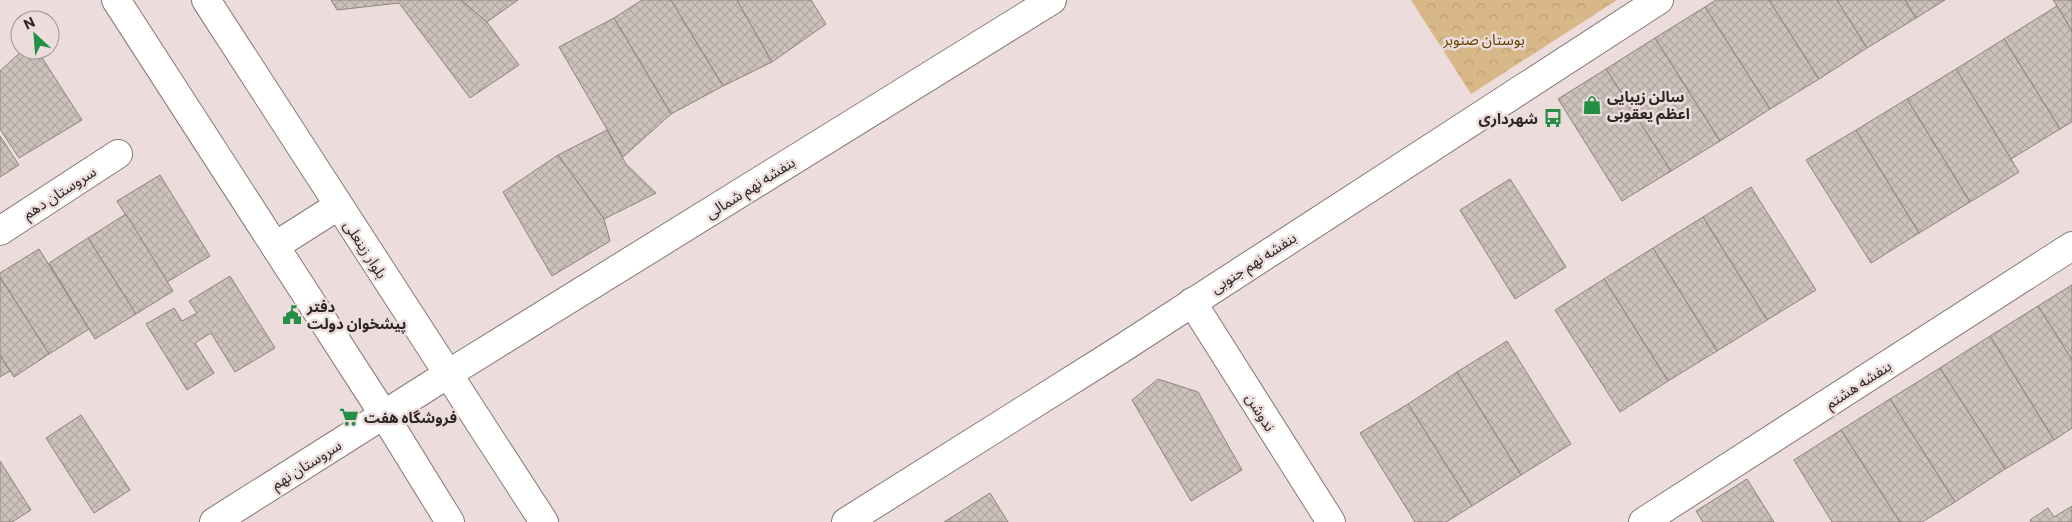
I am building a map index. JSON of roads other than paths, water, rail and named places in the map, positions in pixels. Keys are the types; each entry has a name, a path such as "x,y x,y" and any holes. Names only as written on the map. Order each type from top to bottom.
{"main road":[{"path":"116,0 384,415 450,522"},
{"name":"بلوار زینعلی","path":"206,0 544,522"},
{"name":"بنفشه نهم جنوبی","path":"846,522 1192,302 1659,0"},
{"name":"بنفشه نهم شمالی","path":"448,374 1033,5"},
{"name":"سروستان دهم","path":"0,230 118,154"},
{"path":"275,246 338,206"},
{"name":"بنفشه هشتم","path":"1643,522 2072,246"},
{"name":"ندوشن","path":"1192,302 1331,522"},
{"name":"سروستان نهم","path":"214,522 448,374"}],"place":[{"name":"سالن زیبایی اعظم یعقوبی","path":"1592,105"},
{"name":"شهرداری","path":"1553,118"},
{"name":"دفتر پیشخوان دولت","path":"292,315"},
{"name":"فروشگاه هفت","path":"349,417"}],"park label":[{"name":"بوستان صنوبر","path":"1484,39"}]}
